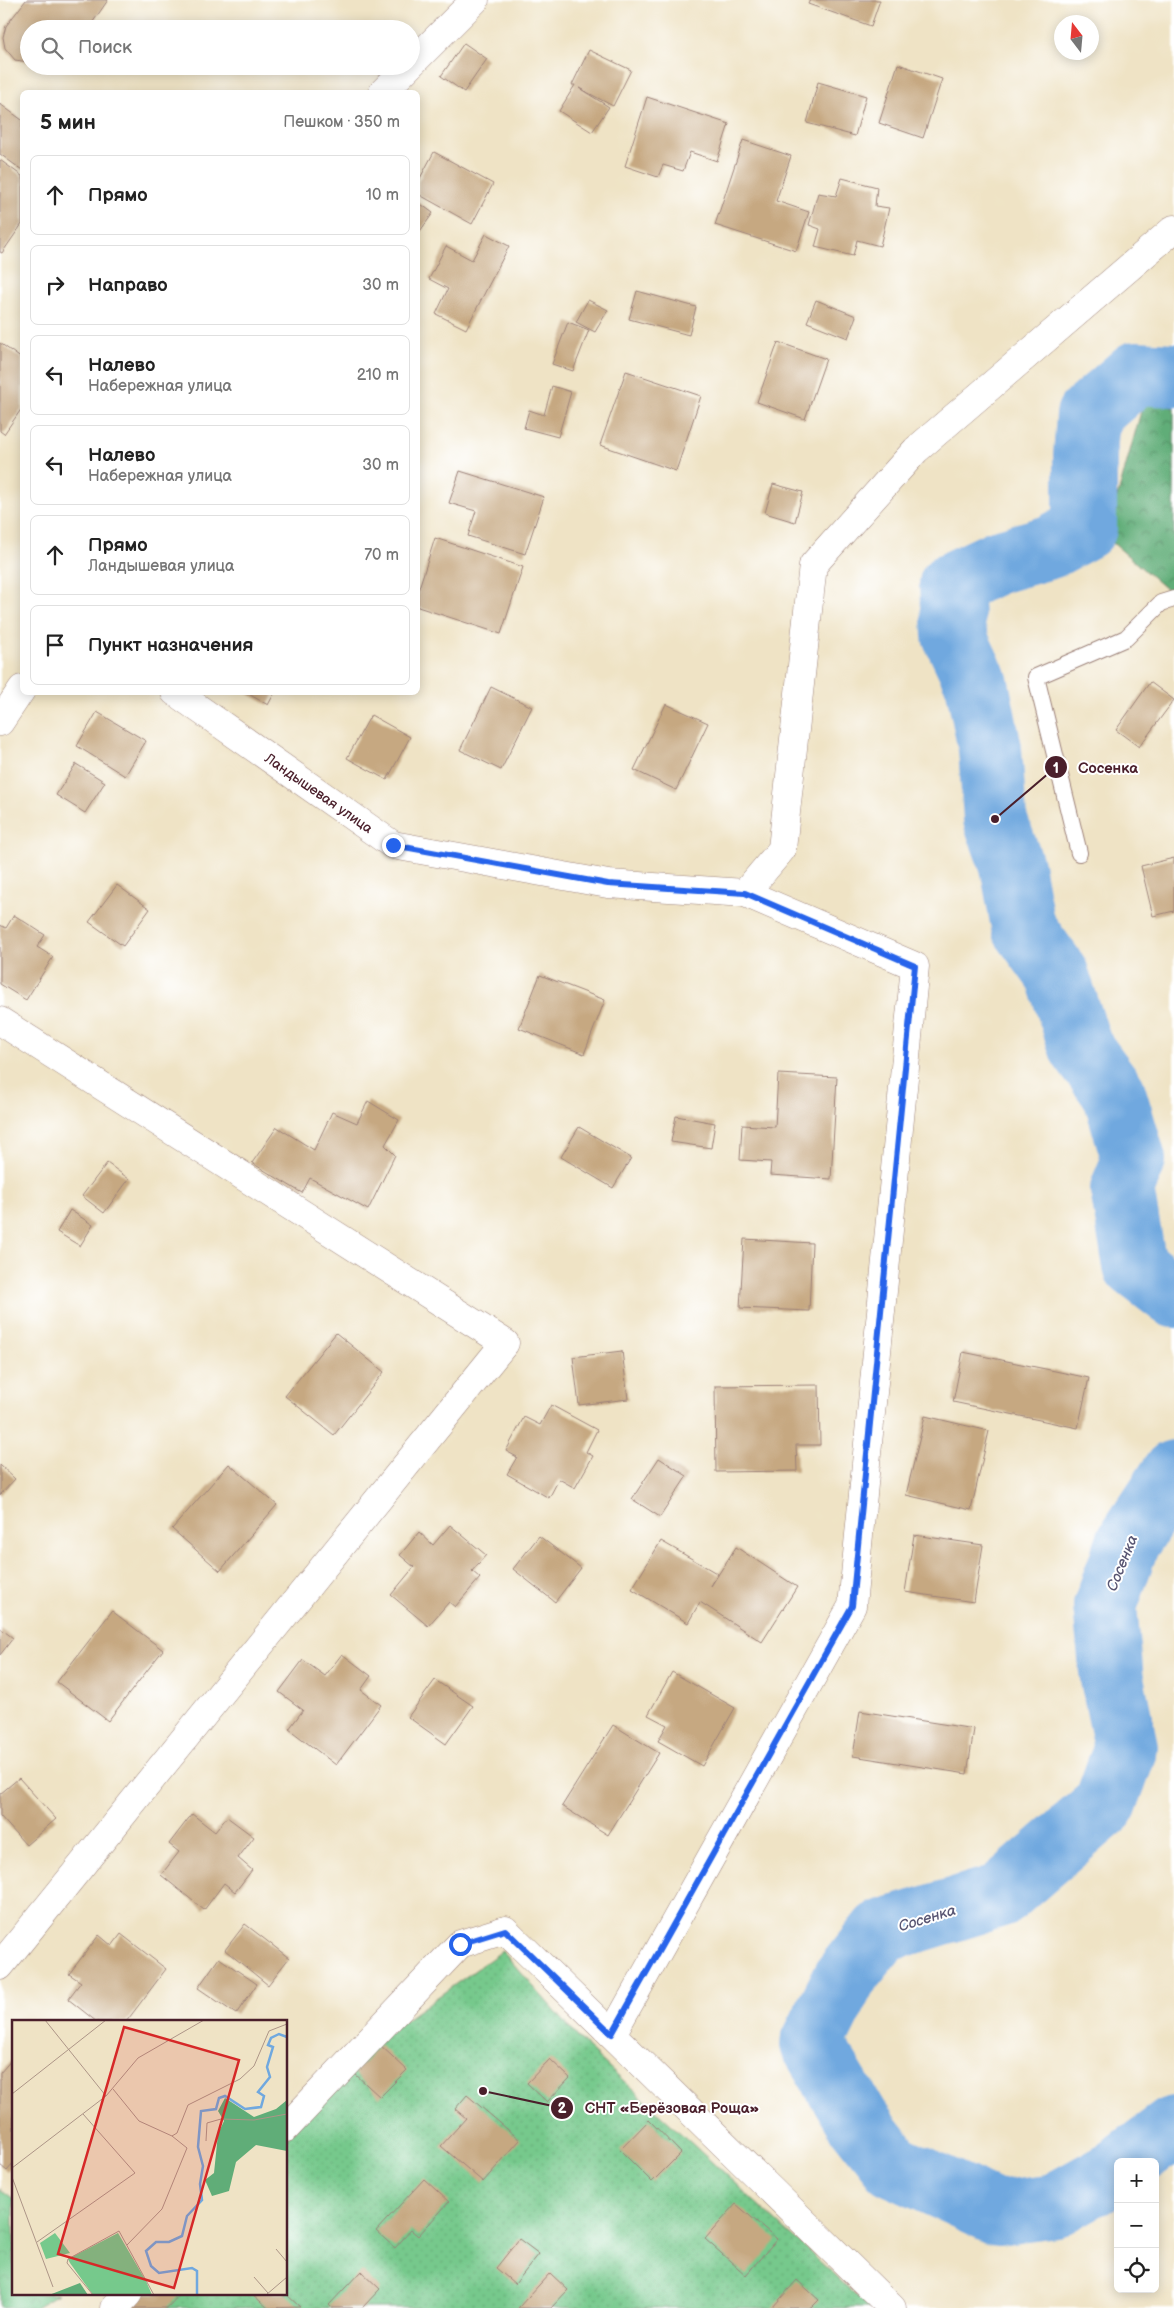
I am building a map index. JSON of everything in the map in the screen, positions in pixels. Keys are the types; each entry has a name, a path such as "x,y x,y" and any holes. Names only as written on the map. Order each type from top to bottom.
{"street":[{"path":"420,55 475,0"},
{"path":"385,90 400,75"},
{"path":"745,893 782,849 813,565 916,450 1174,229"},
{"path":"0,722 13,692"},
{"name":"Ландышевая улица","path":"179,695 393,845 608,884 745,893 915,966 852,1606 612,2034"},
{"path":"0,1021 504,1344 0,1966"},
{"path":"288,2126 460,1944 505,1930 892,2308"},
{"path":"115,2308 126,2296"}],"lane":[{"path":"1079,854 1036,677 1126,638 1161,603 1174,599"}],"green space":[{"path":"1145,397 1174,408 1174,596 1106,537"},
{"path":"502,1951 585,2045 870,2308 122,2308 134,2296 288,2296 288,2136 387,2033"},
{"path":"0,2189 12,2198 12,2296 55,2296 34,2308 0,2308"}],"building":[{"path":"26,0 108,0 94,20 20,20 20,61 15,60 5,48 3,37 6,26"},
{"path":"810,0 880,0 871,26 808,4"},
{"path":"464,43 487,59 464,92 441,76"},
{"path":"589,50 631,70 613,106 579,88 609,107 592,132 559,111 575,85 572,85"},
{"path":"898,64 942,79 923,138 879,123"},
{"path":"818,82 866,96 855,136 807,123"},
{"path":"647,97 729,124 717,161 690,152 683,171 663,165 658,177 625,166"},
{"path":"0,104 20,119 20,169 0,154"},
{"path":"743,140 791,156 776,201 809,212 796,251 715,225"},
{"path":"434,152 493,184 472,224 420,195 420,178"},
{"path":"0,160 20,175 20,227 2,253 0,252"},
{"path":"842,178 877,187 875,206 889,208 880,246 857,240 853,256 815,247 820,229 809,225 818,193 836,196"},
{"path":"420,203 433,213 420,231"},
{"path":"486,234 509,246 466,329 436,314 448,289 429,279 446,246 472,260"},
{"path":"637,291 696,307 689,335 629,319"},
{"path":"588,300 608,310 595,332 576,322"},
{"path":"816,300 856,316 848,338 807,322"},
{"path":"568,322 589,330 573,371 552,364"},
{"path":"778,342 826,359 805,419 757,402"},
{"path":"0,343 20,358 20,411 4,434 0,431"},
{"path":"626,371 701,396 676,471 600,445"},
{"path":"552,386 571,392 558,437 524,428 529,410 544,415"},
{"path":"460,471 544,497 525,554 468,536 476,511 449,503"},
{"path":"773,484 803,492 795,522 765,513"},
{"path":"435,538 523,567 501,634 420,608 420,585"},
{"path":"1150,682 1174,700 1139,747 1116,730"},
{"path":"491,687 532,707 501,770 460,750"},
{"path":"250,695 273,695 268,705"},
{"path":"666,704 708,723 676,790 634,770"},
{"path":"97,712 146,741 125,776 77,746"},
{"path":"371,715 410,737 387,780 347,758"},
{"path":"76,764 105,782 85,813 56,795"},
{"path":"1174,858 1174,911 1153,916 1141,866"},
{"path":"117,885 150,909 123,946 89,922"},
{"path":"14,915 45,935 37,947 53,957 26,1000 0,984 0,925 6,928"},
{"path":"540,975 605,1000 584,1054 519,1028"},
{"path":"778,1074 837,1077 831,1179 770,1175 771,1162 740,1160 742,1125 775,1127"},
{"path":"368,1101 399,1120 385,1145 395,1155 368,1210 310,1178 302,1193 252,1163 277,1127 314,1150 332,1112 357,1123"},
{"path":"676,1116 715,1123 711,1148 671,1142"},
{"path":"579,1127 631,1158 613,1188 561,1157"},
{"path":"107,1163 129,1179 104,1213 82,1196"},
{"path":"70,1210 93,1225 80,1246 57,1232"},
{"path":"744,1239 812,1243 809,1311 740,1308"},
{"path":"336,1333 384,1372 334,1435 285,1396"},
{"path":"622,1351 628,1399 579,1405 573,1357"},
{"path":"963,1352 1089,1378 1078,1428 953,1402"},
{"path":"819,1385 820,1445 796,1445 797,1471 716,1472 715,1386"},
{"path":"551,1405 597,1430 586,1452 593,1456 575,1488 559,1479 549,1498 507,1474 517,1457 506,1451 524,1417 540,1425"},
{"path":"925,1416 989,1431 971,1510 906,1495"},
{"path":"659,1458 687,1476 660,1517 632,1499"},
{"path":"229,1464 277,1505 220,1571 172,1529"},
{"path":"0,1465 15,1479 0,1495"},
{"path":"450,1525 486,1555 472,1571 480,1578 455,1607 449,1602 428,1626 391,1595 414,1567 400,1555 419,1532 433,1545"},
{"path":"914,1535 983,1545 974,1602 905,1592"},
{"path":"539,1536 581,1568 555,1602 513,1569"},
{"path":"661,1541 718,1574 711,1586 736,1547 797,1587 762,1642 700,1602 688,1623 632,1589"},
{"path":"112,1611 163,1650 108,1721 57,1682"},
{"path":"0,1628 13,1638 0,1655"},
{"path":"342,1654 371,1676 361,1690 381,1705 336,1765 289,1729 303,1710 279,1692 303,1660 325,1676"},
{"path":"672,1672 735,1708 702,1766 658,1741 667,1725 648,1715"},
{"path":"435,1680 473,1706 446,1744 408,1717"},
{"path":"860,1711 974,1729 967,1774 853,1756"},
{"path":"613,1725 659,1753 608,1835 562,1806"},
{"path":"19,1778 56,1819 26,1845 0,1816 0,1794"},
{"path":"192,1814 215,1832 227,1817 254,1837 238,1858 252,1870 235,1892 224,1883 204,1910 161,1875 179,1852 169,1844"},
{"path":"245,1924 289,1958 268,1985 225,1950"},
{"path":"121,1934 166,1969 128,2020 94,2020 68,1999 81,1982 69,1974 99,1935 112,1946"},
{"path":"219,1958 257,1984 236,2014 198,1988"},
{"path":"380,2045 407,2070 380,2097 354,2073"},
{"path":"12,2059 12,2165 7,2171 0,2165 0,2073"},
{"path":"550,2059 570,2078 547,2102 527,2083"},
{"path":"467,2095 520,2140 483,2182 441,2146 466,2118 455,2109"},
{"path":"649,2120 681,2153 652,2182 620,2150"},
{"path":"424,2179 449,2202 418,2236 411,2230 395,2248 376,2231"},
{"path":"736,2204 777,2239 746,2275 705,2239"},
{"path":"519,2239 539,2254 515,2284 496,2268"},
{"path":"361,2271 380,2289 362,2308 332,2308 329,2305"},
{"path":"550,2273 568,2290 551,2308 518,2308"},
{"path":"797,2280 819,2300 811,2308 772,2308"},
{"path":"139,2296 178,2296 167,2308 128,2308"},
{"path":"254,2296 288,2296 300,2307 268,2308"}],"waterway":[{"name":"Сосенка","path":"1174,375 1136,373 1088,415 1085,456 1085,528 1050,547 997,562 951,584 954,635 977,684 990,749 995,819 1012,866 1023,927 1057,974 1081,1048 1114,1093 1134,1160 1122,1189 1135,1266 1174,1296"},
{"name":"Сосенка","path":"1114,2172 1055,2205 997,2213 893,2165 858,2121 812,2044 845,1977 881,1932 1001,1895 1105,1805 1126,1747 1112,1679 1105,1606 1128,1542 1174,1472"},
{"name":"Сосенка","path":"1133,2158 1174,2128"}],"place":[{"name":"Сосенка","path":"995,819"},
{"name":"СНТ «Берёзовая Роща»","path":"483,2091"}],"route":[{"path":"393,845 608,884 745,893 915,966 852,1606 612,2034 505,1930 460,1944"}]}
